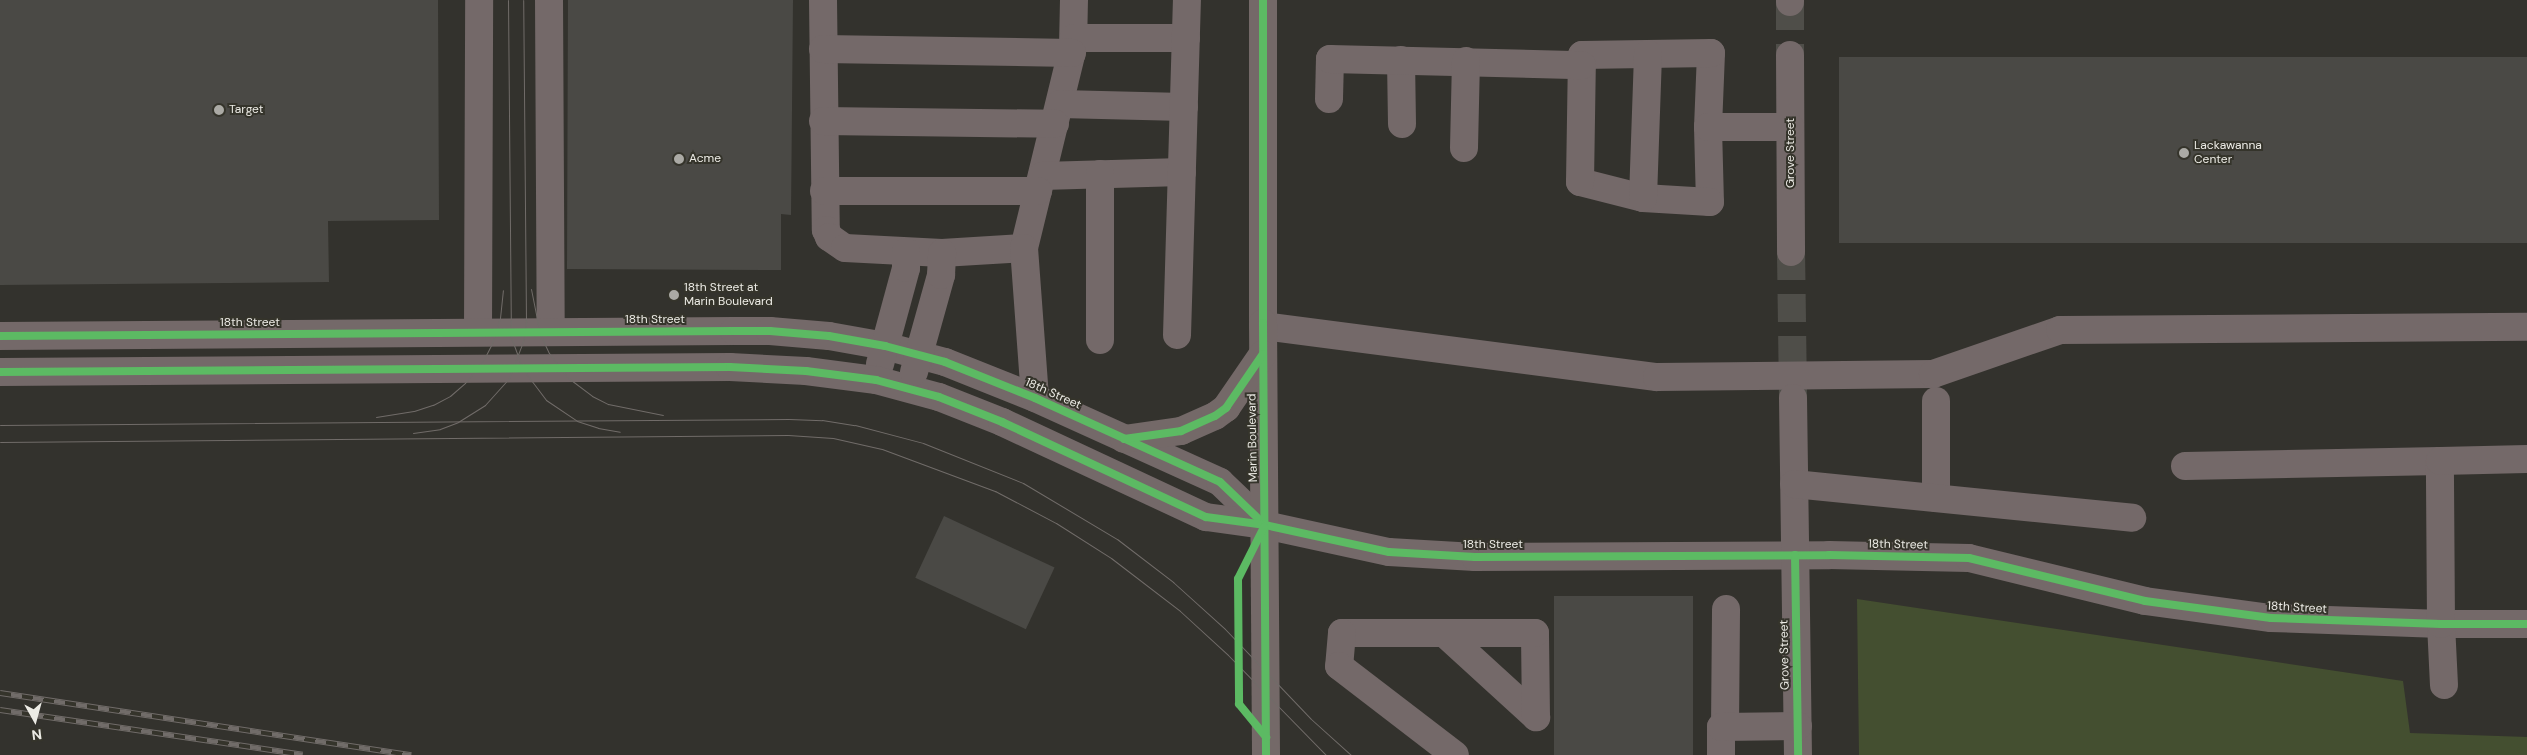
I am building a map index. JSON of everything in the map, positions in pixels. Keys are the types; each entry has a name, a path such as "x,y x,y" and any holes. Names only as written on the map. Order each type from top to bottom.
{"main road":[{"name":"Marin Boulevard","path":"1263,0 1266,755"},
{"path":"1124,439 1181,431 1216,416 1226,408 1263,354"}],"street":[{"path":"478,332 479,0"},
{"path":"548,0 551,332"},
{"path":"823,0 823,121 826,230 836,244 855,250 942,253 1024,248"},
{"path":"1035,398 1024,248 1073,45 1074,0"},
{"path":"1177,336 1187,0"},
{"path":"823,49 1073,45 1186,38"},
{"path":"1711,53 1708,126 1710,202 1643,198 1580,182 1582,55 1648,54 1711,53"},
{"path":"1643,198 1648,54"},
{"name":"Grove Street","path":"1790,54 1791,252"},
{"path":"1329,99 1330,59 1582,65"},
{"path":"1401,60 1402,124"},
{"path":"1464,148 1466,61"},
{"path":"823,121 1057,114 1184,107"},
{"path":"1708,126 1790,127"},
{"path":"824,191 1040,183 1100,174 1182,172"},
{"path":"1100,174 1100,340"},
{"path":"876,380 906,268 906,252"},
{"path":"909,388 941,275 942,253"},
{"path":"1263,326 1657,376 1933,374 2060,330 2527,327"},
{"name":"18th Street","path":"0,336 770,331 829,336 885,346 919,355 976,374 1035,398 1220,482 1265,524"},
{"path":"389,334 391,369"},
{"name":"18th Street","path":"0,372 730,367 806,371 876,380 909,388 1002,422 1206,517 1265,524 1362,548 1417,555 1794,555 1969,558 2145,600 2271,618 2441,624 2527,624"},
{"name":"Grove Street","path":"1793,398 1798,755"},
{"path":"1936,401 1936,498"},
{"path":"2185,466 2527,459"},
{"path":"2440,461 2441,624 2444,686"},
{"path":"1794,484 2132,518"},
{"path":"1725,726 1726,609"},
{"path":"1444,633 1342,633 1339,666 1455,755"},
{"path":"1721,755 1721,727 1798,726"}],"green space":[{"path":"1857,599 2403,681 2410,733 2527,737 2527,755 1859,755"}],"building":[{"name":"Target","path":"0,0 438,0 439,220 328,221 329,282 0,285"},
{"name":"Acme","path":"568,0 793,0 791,215 781,214 781,270 567,269"},
{"name":"Lackawanna Center","path":"1839,57 2527,57 2527,243 1839,243"},
{"path":"944,516 1055,568 1026,629 915,578"},
{"path":"1554,596 1693,596 1693,755 1554,755"}],"tunnel":[{"path":"1790,2 1790,55"},
{"path":"1791,252 1793,398"}],"tram line":[{"path":"508,0 511,337 522,368 546,400 577,421 598,428 620,432"},
{"path":"413,433 440,429 458,422 485,405 509,378 523,341 526,321 523,0"},
{"path":"531,289 540,334 549,353 567,377 592,396 608,404 663,415"},
{"path":"376,417 414,411 433,405 450,396 465,383 483,361 492,343 500,318 503,290"},
{"path":"0,425 789,419 822,420 855,425 923,443 1023,483 1117,539 1173,582 1225,629 1311,719 1351,755"},
{"path":"0,442 788,435 833,438 882,449 995,491 1056,523 1111,558 1180,611 1228,655 1326,755"}],"railway":[{"path":"0,693 411,755"},
{"path":"0,710 303,755"}],"cycle path":[{"path":"1263,0 1266,755"},
{"path":"0,336 734,331 770,331 829,336 885,346 945,362 1035,398 1220,482 1265,525"},
{"path":"1124,439 1181,431 1215,416 1226,408 1263,354"},
{"path":"0,372 730,367 806,371 876,380 939,397 1002,422 1206,517 1265,525 1389,552 1475,557 1829,555 1969,558 2145,601 2271,618 2441,624 2527,624"},
{"path":"1264,527 1238,579 1239,704 1266,737"},
{"path":"1795,555 1798,755"}],"place":[{"name":"Target","path":"219,110"},
{"name":"Lackawanna Center","path":"2184,153"},
{"name":"Acme","path":"679,159"},
{"name":"18th Street at Marin Boulevard","path":"674,295"}]}
